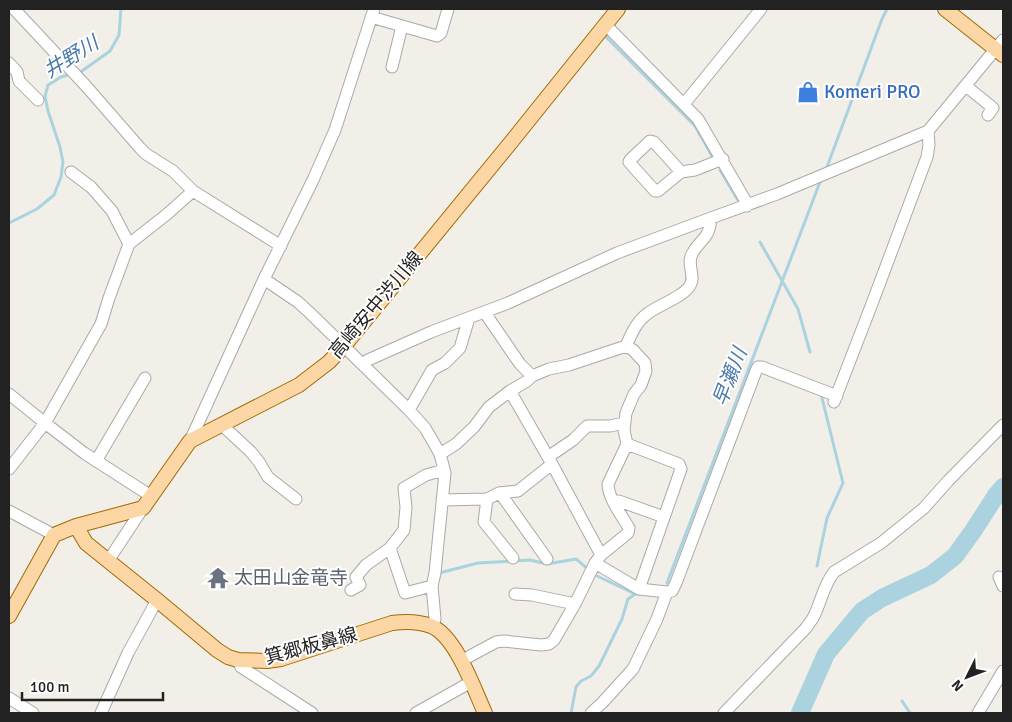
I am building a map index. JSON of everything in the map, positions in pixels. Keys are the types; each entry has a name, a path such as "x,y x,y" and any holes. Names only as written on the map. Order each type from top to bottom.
{"main road":[{"name":"高崎安中渋川線","path":"147,502 190,441 298,385 329,362 512,141 618,9"},
{"path":"945,9 1001,48"},
{"path":"9,616 54,535 147,502"},
{"name":"箕郷板鼻線","path":"76,526 86,543 217,650 228,657 238,660 267,661 281,659 392,623 409,621 432,626"},
{"path":"432,626 443,634 461,660 485,713"}],"street":[{"path":"9,12 13,9 70,68 146,154 173,172 194,191 281,246"},
{"path":"190,441 264,278 313,180 335,130 372,13 402,26 437,36 441,33 448,9"},
{"path":"684,104 761,9"},
{"path":"605,24 698,119 723,159 747,206"},
{"path":"392,67 402,26"},
{"path":"362,364 431,332 485,312 617,253 778,194 928,131 1001,48"},
{"path":"9,63 17,72 19,81 38,100"},
{"path":"966,86 994,108 988,115"},
{"path":"510,392 550,461 598,559 639,588 672,591 758,367 762,367 836,399 927,157 928,131"},
{"path":"681,172 654,142 650,141 629,162 655,191 658,191 681,172 695,170 723,159"},
{"path":"71,172 91,187 112,211 128,244"},
{"path":"9,470 44,423 101,324 108,298 128,244 194,191"},
{"path":"440,454 456,444 474,427 489,407 532,376 626,346 635,327 647,314 684,292 692,282 690,258 708,235 711,218"},
{"path":"264,278 304,308 344,346 425,428 440,454 444,470 435,572 432,586 435,619 432,626"},
{"path":"485,312 520,364 532,376"},
{"path":"408,410 432,370 445,363 460,348 469,318"},
{"path":"461,660 496,642 549,644 554,640 575,604 598,559 628,534 629,528 608,490 608,484 627,444 624,424 629,403 642,385 646,371 645,363 633,350 626,346"},
{"path":"96,460 145,378"},
{"path":"9,394 44,423 96,460 147,502 108,561"},
{"path":"442,500 487,499 499,493 518,491 587,426 624,424"},
{"path":"222,425 251,452 268,476 296,499"},
{"path":"724,713 806,628 813,618 825,587 834,572 881,543 924,508 1003,425"},
{"path":"627,444 679,464 681,469 639,588"},
{"path":"351,590 360,585 356,577 366,565 390,548 404,530 406,507 404,488 426,475 444,470"},
{"path":"499,493 547,559"},
{"path":"487,499 484,522 513,558"},
{"path":"614,502 619,501 664,517"},
{"path":"9,511 54,535"},
{"path":"390,548 405,593 432,586"},
{"path":"591,713 633,669 657,619 667,592"},
{"path":"515,594 532,594 575,604"},
{"path":"101,713 128,653 157,600"},
{"path":"238,660 241,667 312,713"},
{"path":"978,713 1003,671"},
{"path":"416,713 471,682"},
{"path":"9,698 33,713"}],"waterway":[{"name":"井野川","path":"77,73 110,51 119,35 121,9"},
{"name":"早瀬川","path":"827,167 887,9"},
{"path":"605,36 695,126 712,156"},
{"name":"井野川","path":"9,223 37,209 54,195 61,177 63,162 45,96 48,85 61,77 71,74"},
{"path":"720,170 739,202"},
{"name":"早瀬川","path":"667,583 820,182"},
{"path":"760,242 798,309 810,352"},
{"path":"817,566 827,518 843,483 821,394"},
{"path":"800,713 826,654 862,611 882,598 931,575 955,556 1003,487"},
{"name":"早瀬川","path":"439,573 478,563 530,560 547,564 576,559 595,575 635,594 639,594"},
{"path":"571,713 576,687 581,681 591,676 599,666 622,619 628,599 635,594"},
{"path":"902,701 910,713"}],"place":[{"name":"Komeri PRO","path":"808,92"},
{"name":"太田山金竜寺","path":"218,578"}]}
